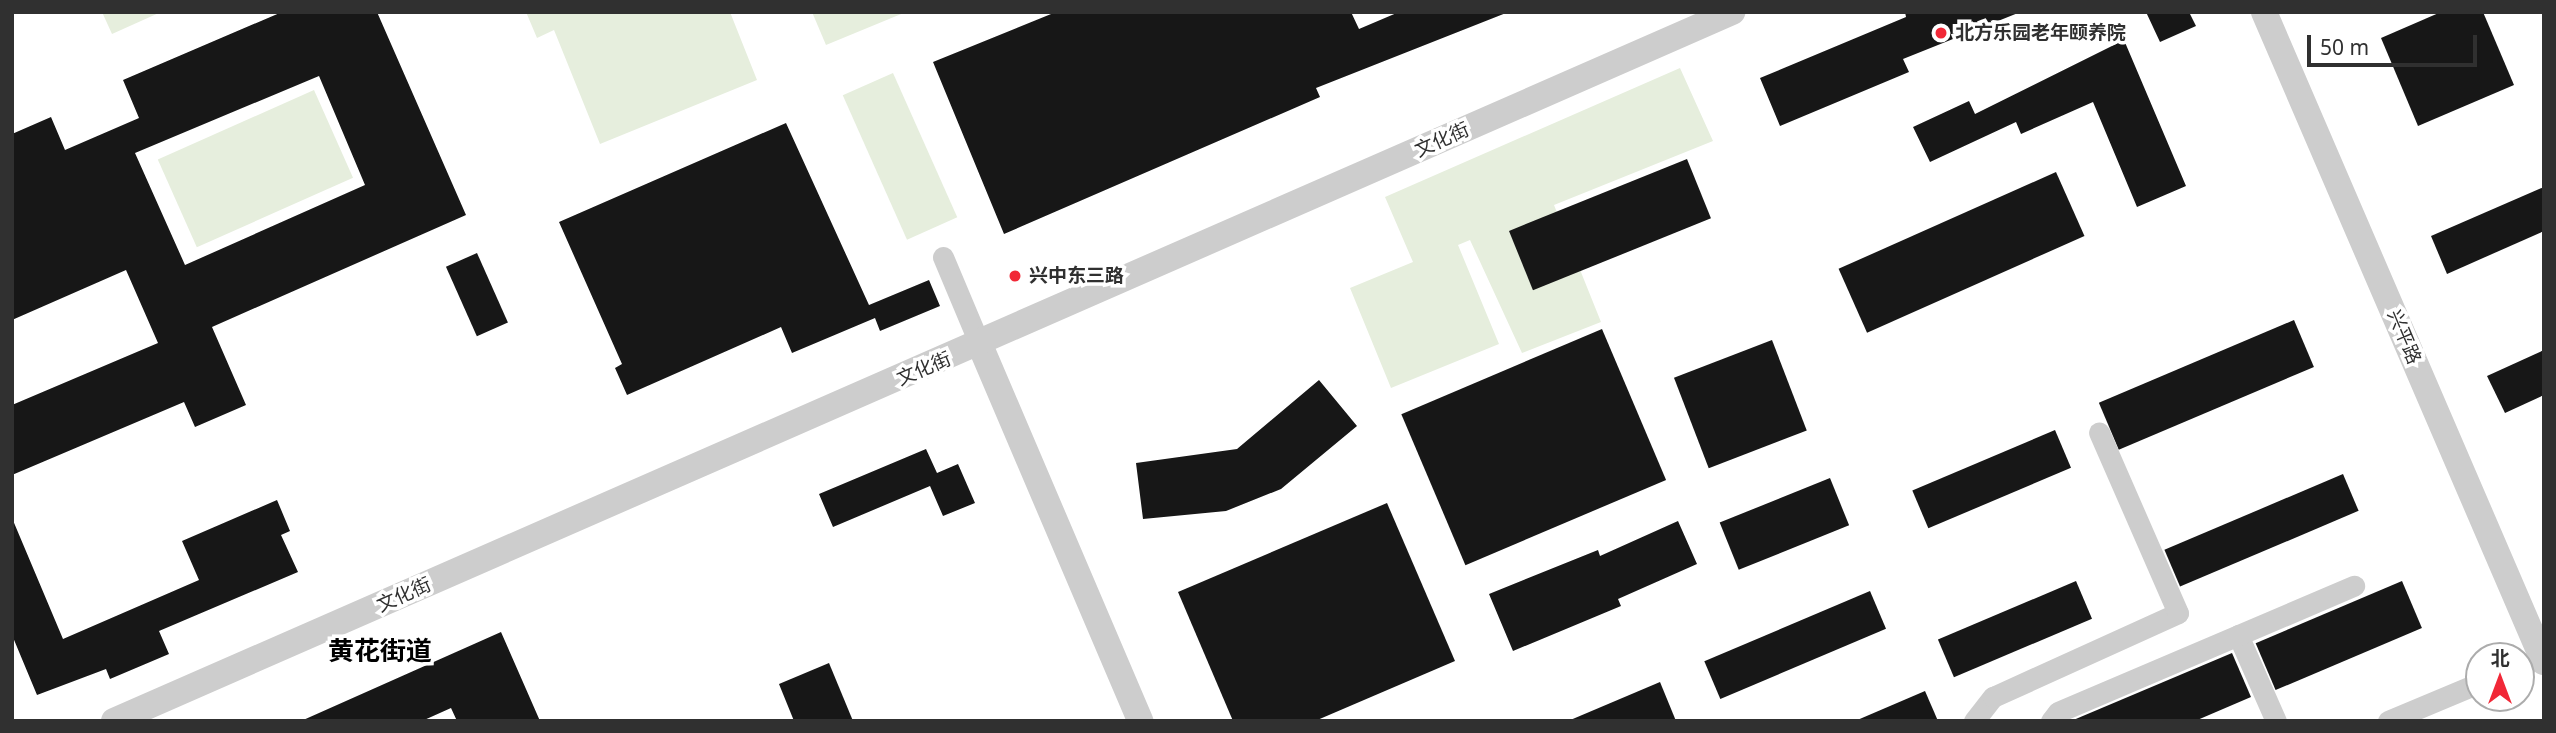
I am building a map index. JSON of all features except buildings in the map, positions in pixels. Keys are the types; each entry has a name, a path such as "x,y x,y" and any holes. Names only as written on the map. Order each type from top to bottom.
{"street":[{"name":"文化街","path":"114,721 980,345 1731,12"},
{"name":"兴平路","path":"2264,12 2536,662"},
{"path":"943,257 1140,721"},
{"path":"1974,721 1993,697 2178,613 2099,432"},
{"path":"2051,721 2058,712 2354,586"},
{"path":"2238,635 2276,721"},
{"path":"2388,721 2465,689"}],"green space":[{"path":"102,12 161,12 112,34"},
{"path":"526,12 730,12 757,80 600,144 554,30 537,38"},
{"path":"812,12 906,12 826,45"},
{"path":"1680,68 1713,141 1554,205 1601,322 1522,353 1470,240 1458,245 1499,344 1391,388 1350,288 1413,262 1385,197"},
{"path":"893,73 957,217 907,240 843,95"},
{"path":"314,90 353,178 197,247 158,160"}],"place":[{"name":"北方乐园老年颐养院","path":"1941,33"},
{"name":"兴中东三路","path":"1015,276"}],"district":[{"name":"黄花街道","path":"380,651"}]}
